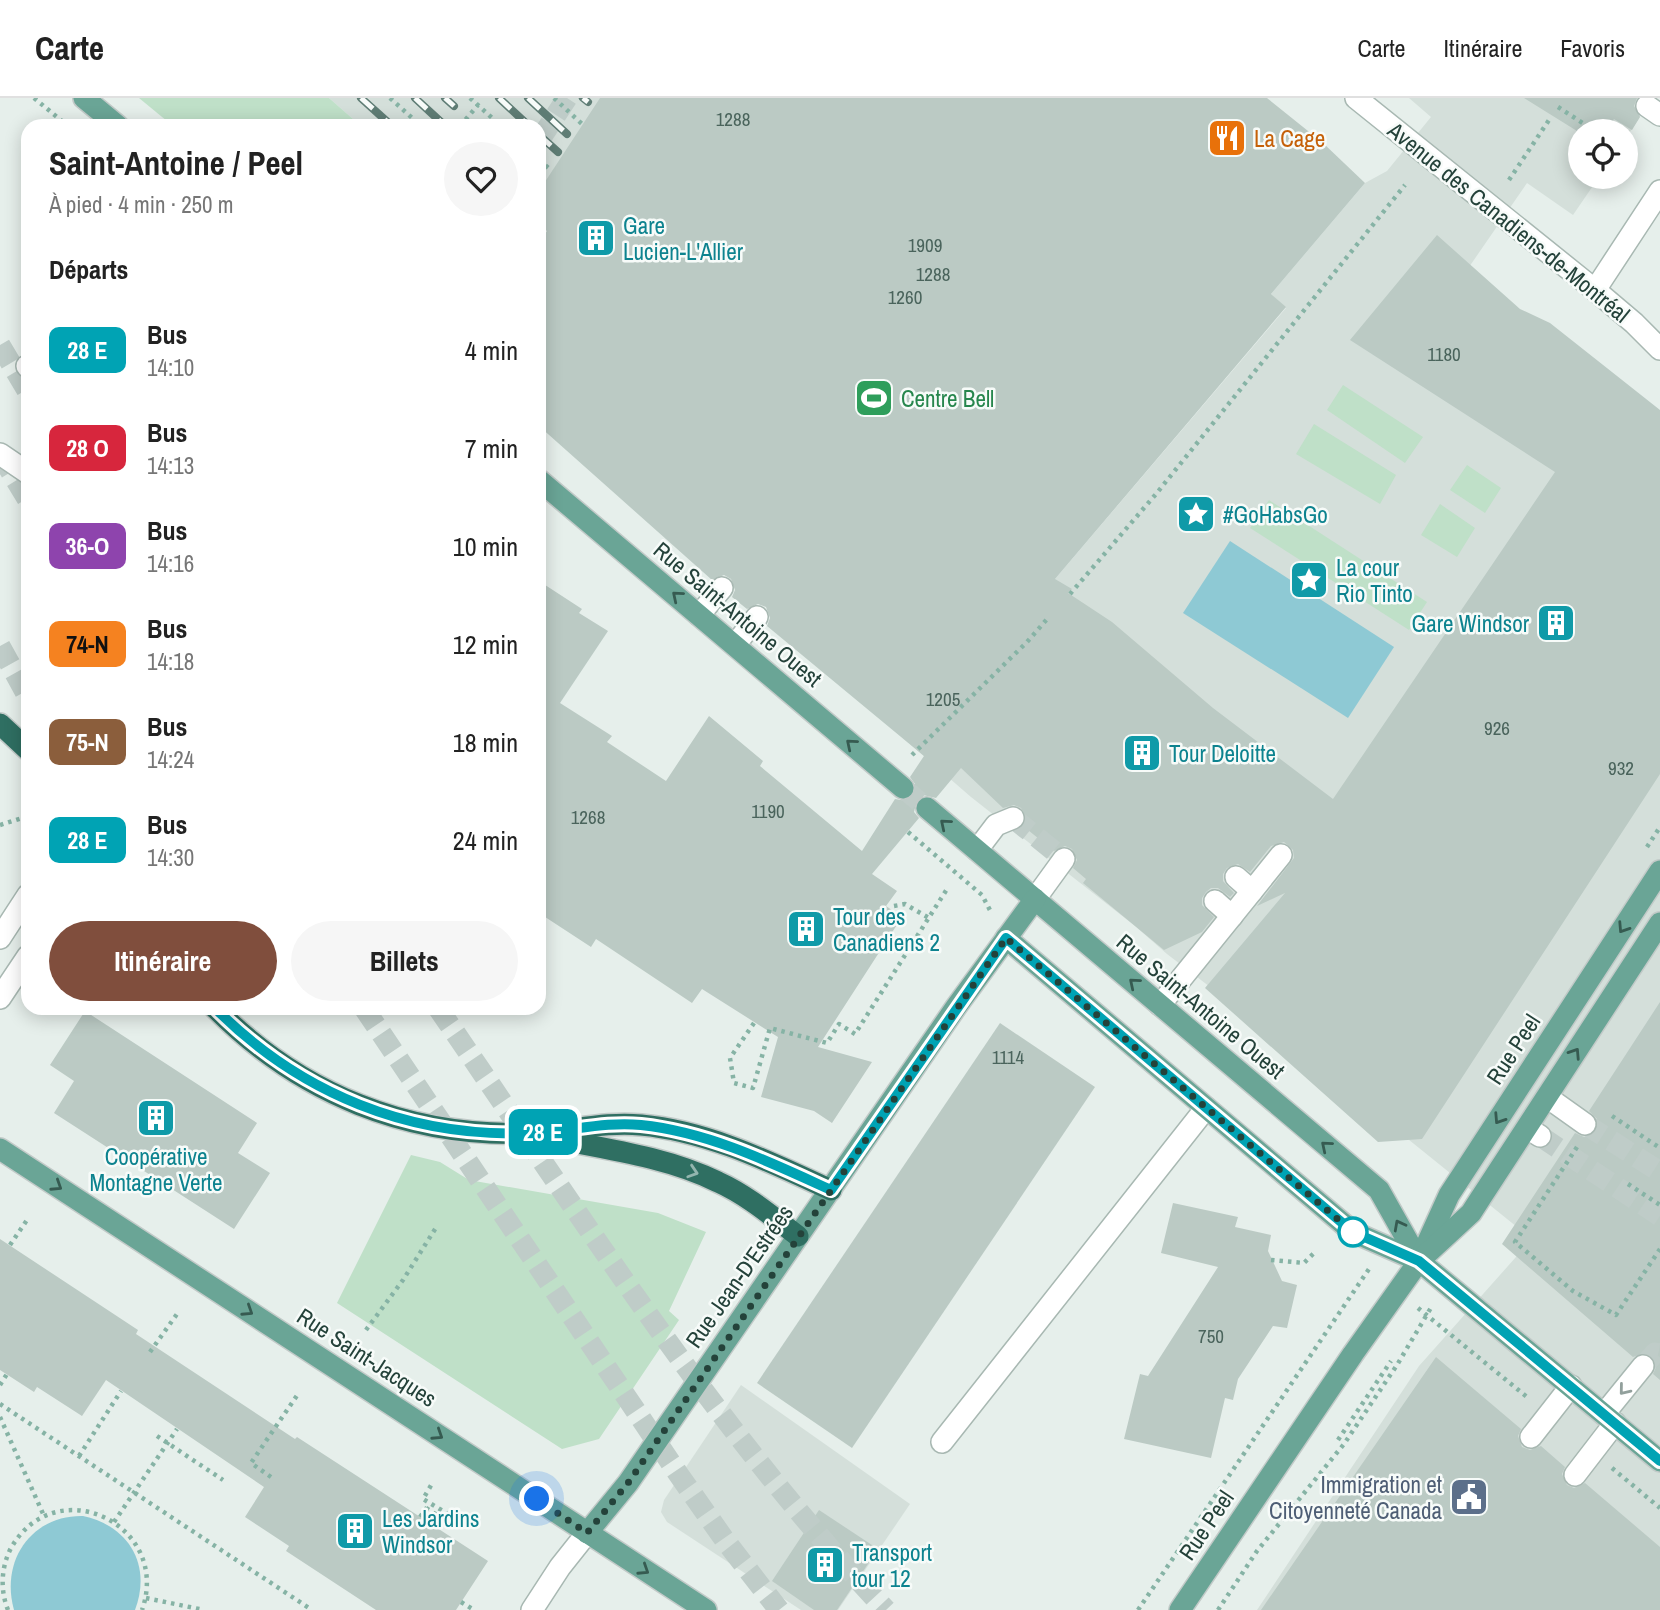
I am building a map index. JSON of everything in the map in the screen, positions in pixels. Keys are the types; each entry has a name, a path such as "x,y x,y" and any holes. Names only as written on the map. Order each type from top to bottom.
{"highway":[{"path":"0,724 21,744"},
{"path":"223,1015 251,1041 317,1087 378,1112 424,1124 484,1132 531,1133 630,1124 675,1130 738,1150 831,1190"},
{"path":"531,1133 636,1156 705,1176 733,1190 798,1237"}],"main road":[{"path":"84,98 110,119"},
{"name":"Rue Saint-Antoine Ouest","path":"546,486 903,788"},
{"name":"Rue Saint-Antoine Ouest","path":"927,808 1378,1190 1419,1261"},
{"name":"Rue Peel","path":"1180,1610 1419,1261 1449,1195 1660,871"},
{"name":"Rue Jean-D'Estrées","path":"587,1533 628,1483 1034,900"},
{"name":"Rue Peel","path":"1419,1261 1471,1213 1533,1132 1547,1097 1660,923"},
{"name":"Rue Saint-Antoine Ouest","path":"1006,938 1353,1232 1419,1261 1660,1461"},
{"name":"Rue Saint-Jacques","path":"0,1149 706,1610"}],"street":[{"name":"Avenue des Canadiens-de-Montréal","path":"1356,98 1595,290 1660,349"},
{"path":"1595,290 1660,191"},
{"path":"0,454 21,468"},
{"path":"699,615 722,588"},
{"path":"735,645 757,617"},
{"path":"977,850 996,825 1013,818"},
{"path":"1160,1005 1275,863 1252,857"},
{"path":"1034,900 1064,859"},
{"path":"1236,877 1252,891"},
{"path":"1215,901 1232,916"},
{"path":"0,938 21,906"},
{"path":"0,999 21,967"},
{"path":"1547,1097 1583,1133"},
{"path":"942,1443 1206,1108"},
{"path":"1575,1475 1643,1366"},
{"path":"1531,1437 1570,1386"},
{"name":"Rue Jean-D'Estrées","path":"532,1610 560,1567 587,1533"}],"path":[{"path":"34,98 60,119"},
{"path":"390,98 413,119"},
{"path":"470,98 493,119"},
{"path":"554,98 582,124"},
{"path":"466,119 478,105"},
{"path":"1558,107 1576,119"},
{"path":"1509,180 1549,120"},
{"path":"546,166 552,171"},
{"path":"1070,594 1156,494 1405,185"},
{"path":"912,755 1048,618"},
{"path":"0,825 21,818"},
{"path":"908,832 982,895"},
{"path":"754,1023 730,1058 734,1083 753,1088 770,1028 827,1044 839,1024 855,1034 947,889"},
{"path":"894,906 905,904 929,918"},
{"path":"1602,1109 1660,1147"},
{"path":"1583,1133 1515,1242 1573,1291 1616,1315 1660,1249"},
{"path":"1628,1184 1660,1205"},
{"path":"10,1245 29,1217"},
{"path":"366,1330 403,1280 437,1226"},
{"path":"1271,1260 1304,1263 1314,1253"},
{"name":"Rue Peel","path":"1138,1610 1349,1299"},
{"path":"150,1352 177,1314"},
{"path":"1218,1610 1257,1551 1344,1444 1397,1365 1410,1340"},
{"path":"1338,1440 1391,1362"},
{"path":"0,1385 7,1374"},
{"path":"79,1456 121,1391"},
{"path":"271,1477 251,1463 298,1394"},
{"path":"0,1404 312,1610"},
{"path":"0,1418 44,1516"},
{"path":"114,1522 177,1429"},
{"path":"157,1436 223,1480"},
{"path":"420,1517 428,1506 433,1503 458,1520 454,1526 428,1506 423,1499 433,1482"},
{"path":"8,1610 2,1587 8,1554 20,1535 44,1516 76,1510 96,1513 114,1522 130,1536 142,1555 147,1576 146,1598 142,1610"},
{"path":"146,1598 204,1610"},
{"path":"461,1602 474,1610"}],"shaded area":[{"name":"Gare Lucien-L'Allier","path":"329,98 693,98 546,358 546,119 353,119"},
{"path":"1409,98 1652,98 1638,120 1568,119 1568,189 1591,189 1573,215 1527,183 1467,270 1660,424 1660,1610 1257,1610 1419,1366 1532,1239 1393,1127 1167,954 971,797 903,738 1055,579 1286,308 1271,294 1365,183 1387,171 1431,117"},
{"path":"741,1385 910,1504 838,1610 801,1610 667,1522 661,1512 664,1500"}],"green space":[{"path":"139,98 329,98 353,119 164,119"},
{"path":"1343,385 1423,437 1405,463 1327,410"},
{"path":"1314,424 1396,475 1380,504 1296,454"},
{"path":"1467,465 1501,488 1485,513 1450,490"},
{"path":"1269,500 1427,602 1409,630 1250,528"},
{"path":"1440,504 1475,528 1457,557 1421,535"},
{"path":"411,1155 440,1162 469,1180 658,1213 706,1232 669,1311 679,1320 599,1439 562,1449 337,1303"}],"water":[{"path":"1230,541 1394,647 1348,718 1183,613"},
{"path":"83,1516 113,1529 133,1550 141,1578 135,1610 14,1610 12,1574 16,1558 24,1544 35,1532 49,1523"}],"building":[{"path":"600,98 1267,98 1323,143 1365,183 1271,294 1286,307 1055,579 1072,589 1068,593 1112,622 1213,708 1333,799 1555,472 1350,340 1437,235 1520,309 1550,323 1660,410 1660,774 1422,1139 1378,1142 1205,988 1285,893 1257,906 1294,858 1293,850 1284,842 1271,846 1250,872 1238,864 1227,868 1223,881 1234,893 1230,897 1218,888 1211,888 1206,892 1202,905 1214,917 1202,932 1164,950 1083,883 1086,879 1073,868 1077,860 1072,849 1065,846 1054,851 1023,826 1026,819 1021,808 1014,805 1003,808 961,768 936,798 923,795 917,800 914,812 919,818 872,874 897,891 886,906 902,917 818,1047 872,1062 832,1123 814,1111 761,1097 778,1037 702,989 692,1003 596,939 591,947 546,918 546,586 582,609 579,613 608,631 560,703 612,736 607,742 666,781 709,716 763,761 760,766 862,851 895,799 907,801 913,796 915,784 910,777 924,756 767,626 770,618 766,607 758,604 747,609 732,597 735,590 731,579 724,575 712,580 546,432 546,180"},
{"path":"1524,98 1637,98 1634,106 1640,117 1638,120 1568,119 1568,125"},
{"path":"1660,1002 1660,1380 1653,1374 1656,1367 1652,1356 1644,1353 1633,1357 1502,1244 1575,1133 1584,1137 1591,1136 1596,1131 1597,1119 1589,1111"},
{"name":"Coopérative Montagne Verte","path":"82,1015 91,1015 257,1123 238,1153 270,1173 234,1229 54,1113 74,1081 50,1065"},
{"path":"1000,1023 1095,1087 852,1448 757,1383"},
{"path":"1173,1203 1238,1217 1235,1227 1271,1235 1268,1251 1282,1281 1297,1285 1287,1328 1273,1326 1238,1379 1233,1400 1225,1398 1211,1458 1124,1439 1140,1374 1148,1376 1218,1267 1161,1253"},
{"path":"0,1239 138,1330 136,1334 295,1439 297,1437 488,1561 456,1610 376,1610 286,1551 289,1546 245,1517 264,1487 106,1380 82,1416 37,1387 34,1392 0,1370"},
{"name":"Immigration et Citoyenneté Canada","path":"1436,1357 1521,1429 1518,1436 1522,1447 1530,1450 1541,1446 1565,1467 1562,1474 1567,1485 1574,1488 1585,1483 1660,1547 1660,1610 1261,1610"},
{"name":"Transport tour 12","path":"819,1510 878,1549 837,1610 814,1610 772,1581"}],"tunnel":[{"path":"546,130 567,98"},
{"path":"0,345 21,380"},
{"path":"0,454 21,488"},
{"path":"0,646 21,684"},
{"path":"903,788 927,808"},
{"path":"1013,818 1064,859"},
{"path":"369,1015 679,1475 779,1610"},
{"path":"443,1015 597,1241 706,1394 763,1468 886,1610"},
{"path":"1585,1124 1660,1172"},
{"path":"1540,1136 1660,1216"},
{"path":"1643,1366 1655,1353 1660,1354"}],"railway":[{"path":"361,98 384,119"},
{"path":"415,98 438,119"},
{"path":"445,98 454,106"},
{"path":"499,98 522,119"},
{"path":"528,98 567,134"},
{"path":"583,98 588,102"},
{"path":"546,141 558,152"}],"bus line":[{"path":"222,1015 258,1046 317,1087 346,1101 394,1117 455,1129 508,1133 630,1124 661,1127 738,1150 831,1190 1006,938 1353,1232 1419,1261 1660,1461"}],"place":[{"name":"La Cage","path":"1227,138"},
{"name":"Gare Lucien-L'Allier","path":"596,238"},
{"name":"Centre Bell","path":"874,398"},
{"name":"#GoHabsGo","path":"1196,514"},
{"name":"La cour Rio Tinto","path":"1309,580"},
{"name":"Gare Windsor","path":"1556,623"},
{"name":"Tour Deloitte","path":"1142,753"},
{"name":"Tour des Canadiens 2","path":"806,929"},
{"name":"Coopérative Montagne Verte","path":"156,1118"},
{"name":"Immigration et Citoyenneté Canada","path":"1469,1497"},
{"name":"Les Jardins Windsor","path":"355,1531"},
{"name":"Transport tour 12","path":"825,1565"}],"route":[{"path":"537,1499 587,1533 628,1483 1006,938 1353,1232"}]}
